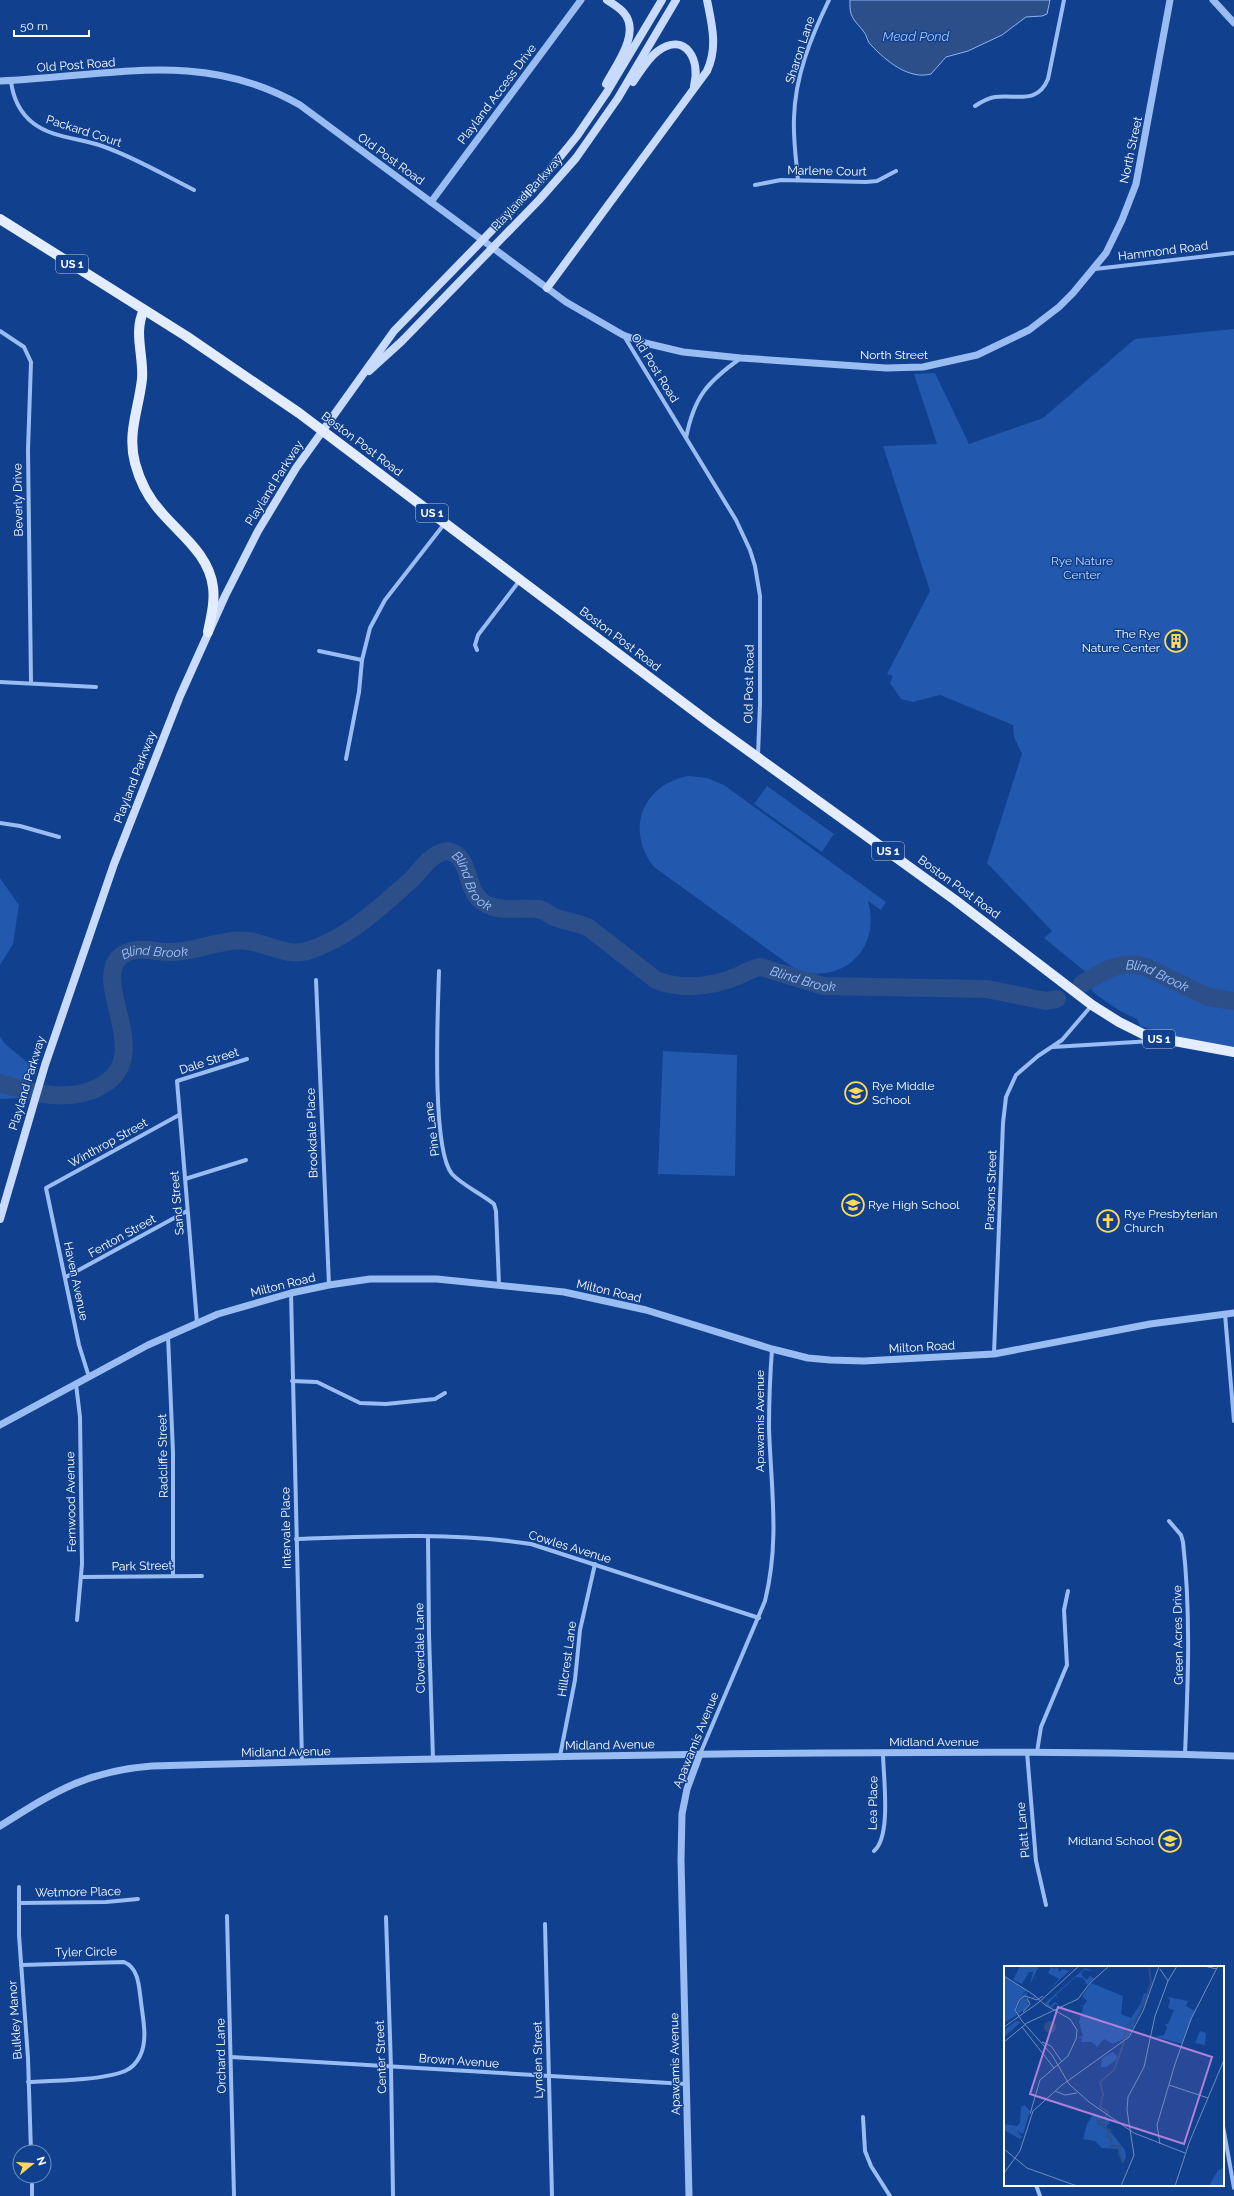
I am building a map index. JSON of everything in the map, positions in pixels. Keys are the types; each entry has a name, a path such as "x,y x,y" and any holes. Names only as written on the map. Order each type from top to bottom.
{"main road":[{"path":"587,122 630,35 628,20 624,13 607,0"},
{"name":"Playland Parkway","path":"0,1219 45,1065 114,864 180,696 208,632 241,563 277,499 313,443 394,331 542,179 587,122 662,0"},
{"name":"Playland Parkway","path":"362,376 402,341 539,200 576,158 608,114 676,0"},
{"path":"547,288 707,71 713,53 714,33 707,0"},
{"path":"608,114 657,52 672,44 686,49 696,62 696,80 692,91"},
{"name":"Boston Post Road","path":"1,222 144,310 236,369 300,413 705,719 960,904 1092,1005 1133,1029 1163,1040 1234,1052"},
{"path":"144,310 141,316 139,333 142,381 132,436 135,462 149,496 162,514 193,546 206,565 211,576 213,594 208,632"}],"street":[{"name":"Playland Access Drive","path":"431,202 581,0"},
{"name":"Sharon Lane","path":"798,180 794,118 798,85 809,46 829,0"},
{"path":"975,106 991,98 1034,96 1045,87 1050,72 1064,0"},
{"name":"North Street","path":"623,335 664,349 741,358 906,368 923,367 959,360 996,348 1029,330 1059,307 1094,269 1106,253 1115,236 1136,184 1170,0"},
{"path":"1213,0 1234,23"},
{"name":"Old Post Road","path":"0,81 165,69 201,71 239,78 267,88 300,105 518,265 547,288 583,313 623,335 736,520 750,550 755,566 761,612 758,756"},
{"name":"Packard Court","path":"11,81 12,93 24,114 45,130 101,145 194,190"},
{"name":"Marlene Court","path":"755,185 781,180 877,181 896,172"},
{"name":"Hammond Road","path":"1094,269 1234,253"},
{"name":"Beverly Drive","path":"0,332 24,347 31,362 28,450 31,682"},
{"name":"Old Post Road","path":"686,439 693,413 706,387 741,358"},
{"path":"346,759 359,692 362,660 370,628 385,600 445,523"},
{"path":"477,650 475,645 478,636 521,580"},
{"path":"319,651 362,660"},
{"path":"0,682 31,682 96,687"},
{"path":"0,823 20,826 59,837"},
{"name":"Pine Lane","path":"439,971 437,1062 439,1114 445,1155 452,1174 494,1204 496,1211 499,1284"},
{"name":"Brookdale Place","path":"316,980 329,1285"},
{"name":"Parsons Street","path":"994,1354 1004,1108 1010,1085 1016,1075 1038,1056 1052,1048 1072,1031 1092,1005"},
{"name":"Parsons Street","path":"1052,1048 1163,1040"},
{"name":"Dale Street","path":"176,1081 247,1059"},
{"name":"Sand Street","path":"176,1081 197,1322"},
{"name":"Winthrop Street","path":"46,1188 179,1115"},
{"path":"185,1178 246,1160"},
{"name":"Haven Avenue","path":"46,1188 79,1345 89,1377"},
{"name":"Fenton Street","path":"66,1278 187,1211"},
{"name":"Milton Road","path":"0,1425 89,1377 197,1322 291,1293 329,1285 370,1279 406,1278 499,1284 564,1292 619,1303 772,1349 808,1358 864,1361 994,1354 1150,1324 1234,1313"},
{"name":"Intervale Place","path":"291,1293 302,1762"},
{"path":"1225,1313 1234,1421"},
{"name":"Radcliffe Street","path":"168,1336 173,1452 173,1576"},
{"name":"Apawamis Avenue","path":"689,2196 682,1814 687,1788 700,1754 759,1618 765,1601 774,1556 769,1392 772,1349"},
{"path":"292,1381 317,1382 360,1403 386,1404 435,1399 445,1393"},
{"name":"Fernwood Avenue","path":"76,1384 80,1417 82,1577 77,1620"},
{"name":"Green Acres Drive","path":"1169,1521 1181,1535 1188,1586 1189,1664 1186,1754"},
{"name":"Cowles Avenue","path":"296,1539 428,1537 493,1538 524,1543 595,1564 759,1618"},
{"name":"Cloverdale Lane","path":"428,1537 429,1634 434,1759"},
{"name":"Hillcrest Lane","path":"560,1756 575,1680 580,1630 595,1564"},
{"name":"Park Street","path":"82,1577 202,1576"},
{"path":"1037,1752 1041,1727 1067,1665 1064,1610 1068,1592"},
{"name":"Platt Lane","path":"1027,1752 1036,1861 1046,1905"},
{"name":"Midland Avenue","path":"0,1826 58,1791 92,1776 110,1771 152,1766 700,1754 1037,1752 1234,1756"},
{"name":"Lea Place","path":"874,1851 879,1848 885,1822 883,1753"},
{"name":"Bulkley Manor","path":"19,1887 19,1935 31,2144"},
{"name":"Wetmore Place","path":"20,1903 138,1900"},
{"name":"Orchard Lane","path":"227,1916 234,2196"},
{"name":"Center Street","path":"386,1916 391,2067 393,2196"},
{"name":"Lynden Street","path":"545,1924 552,2196"},
{"name":"Tyler Circle","path":"21,1965 116,1962 128,1964 137,1978 144,2026 144,2038 140,2056 137,2062 127,2070 108,2075 28,2082"},
{"name":"Brown Avenue","path":"231,2057 686,2084"},
{"path":"863,2117 865,2151 871,2166 890,2196"},
{"path":"1224,2132 1234,2188"},
{"path":"32,2184 32,2196"},
{"path":"1036,2186 1040,2196"}],"green space":[{"name":"Rye Nature Center","path":"1234,329 1234,1047 1180,1037 1140,1026 1137,1019 1119,1010 1092,991 1093,985 1098,982 1044,938 1052,931 987,863 1022,754 1014,737 1013,725 940,695 913,702 901,699 890,683 893,676 887,674 930,591 883,446 937,444 914,374 935,373 969,444 1043,418 1135,339"},
{"path":"688,776 707,778 724,785 886,902 881,910 868,901 871,918 869,933 864,947 856,958 845,967 831,972 815,974 798,971 654,867 645,853 641,838 640,824 643,811 649,799 659,789 672,781"},
{"path":"767,786 834,834 822,852 754,804"},
{"path":"0,878 19,905 13,944 0,965"},
{"path":"0,1036 4,1043 32,1066 22,1098 0,1099"},
{"path":"663,1051 737,1055 735,1176 658,1174"}],"water":[{"name":"Mead Pond","path":"850,0 1050,0 1047,14 1042,16 1026,17 1002,35 968,51 946,57 931,74 923,75 906,72 898,68 870,44 865,33 851,15"}],"waterway":[{"name":"Blind Brook","path":"0,1083 37,1093 50,1095 75,1095 99,1087 116,1074 123,1058 123,1040 112,983 113,968 121,956 138,950 179,952 218,943 237,941 255,942 284,951 307,951 336,939 362,922 410,881 431,859 436,855 447,851 454,853 460,858 464,864 471,886 479,899 485,904 492,907 507,909 538,909 558,919 585,926 656,980 665,983 685,986 706,985 726,980 761,967 823,986 987,989 1046,1001 1057,999"},
{"name":"Blind Brook","path":"1082,984 1105,971 1120,965 1137,965 1146,967 1208,997 1234,1001"}],"place":[{"name":"The Rye Nature Center","path":"1176,641"},
{"name":"Rye Middle School","path":"856,1093"},
{"name":"Rye High School","path":"853,1205"},
{"name":"Rye Presbyterian Church","path":"1108,1221"},
{"name":"Midland School","path":"1170,1841"}]}
